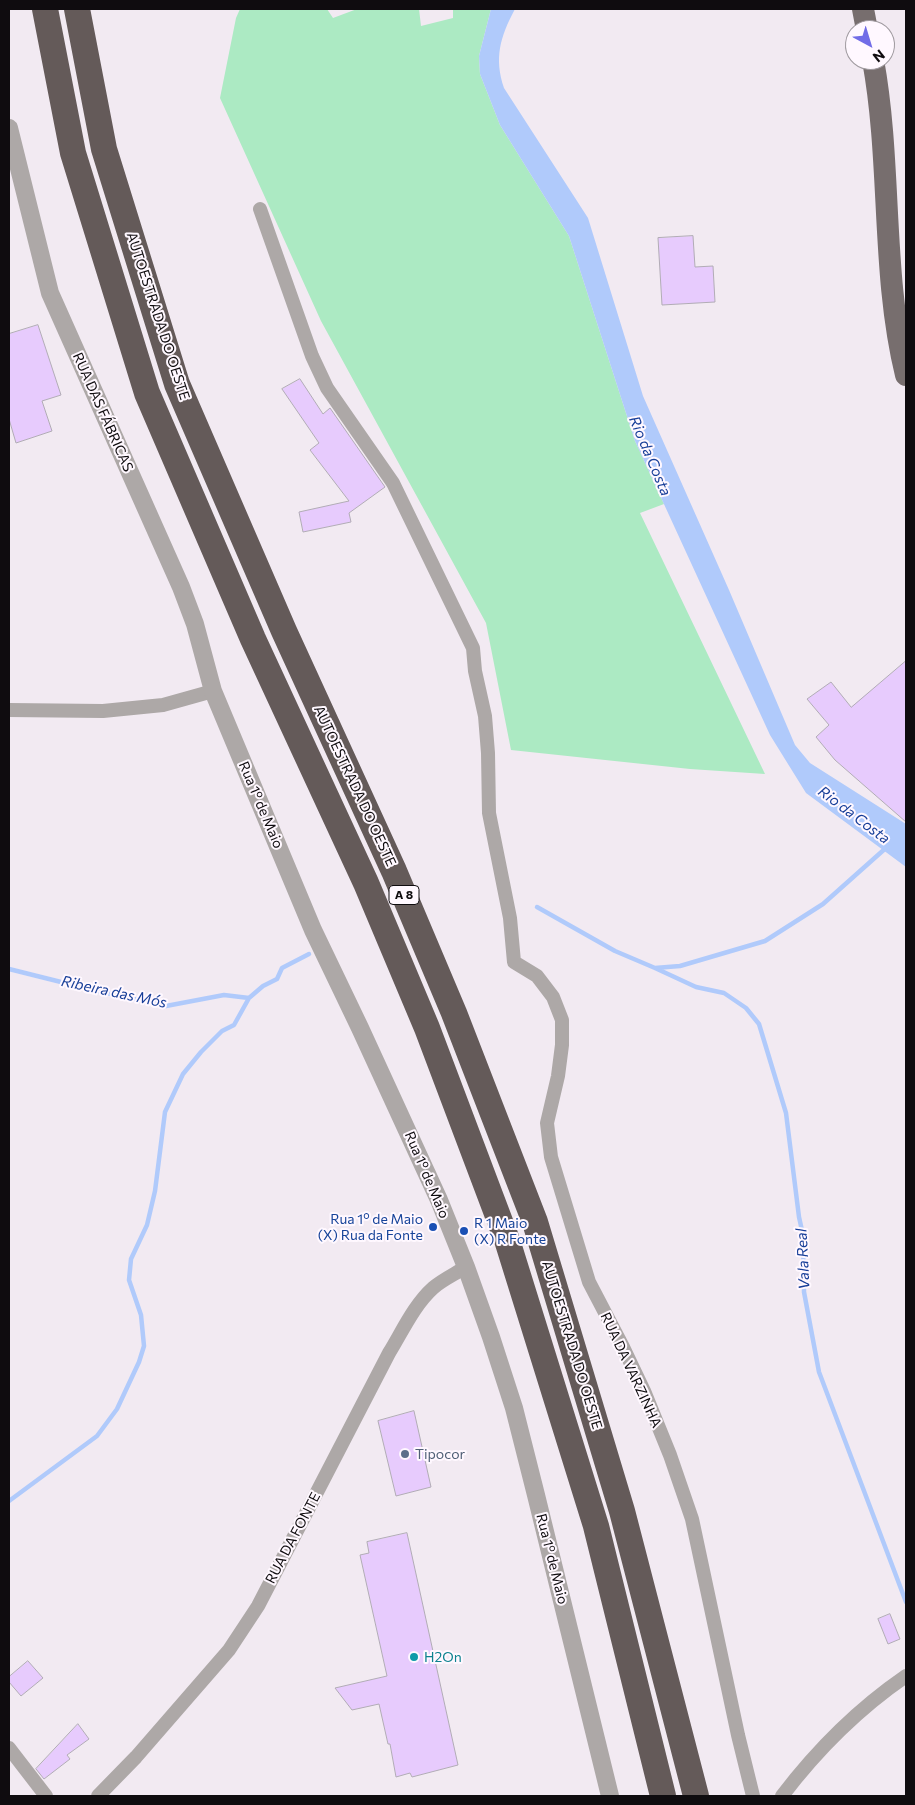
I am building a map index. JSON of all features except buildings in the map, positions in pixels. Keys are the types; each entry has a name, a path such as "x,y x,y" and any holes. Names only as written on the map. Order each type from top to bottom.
{"highway":[{"name":"A 8","path":"45,9 72,153 147,393 253,639 366,883 416,1001 507,1240 596,1526 663,1796"},
{"name":"AUTOESTRADA DO OESTE","path":"76,9 104,149 177,384 284,631 397,880 454,1013 535,1222 622,1511 696,1796"}],"main road":[{"path":"874,70 880,119 894,302 906,376"}],"street":[{"name":"RUA DAS FÁBRICAS","path":"9,128 50,293 181,587 195,624 213,691"},
{"name":"RUA DA VARZINHA","path":"260,210 312,356 327,388 393,483 473,648 488,753 488,813 510,918 514,962 537,976 553,996 562,1020 562,1045 558,1076 547,1123 551,1157 589,1282 644,1391 670,1455 692,1519 738,1735 753,1796"},
{"path":"9,710 103,711 163,705 213,691"},
{"name":"Rua 1º de Maio","path":"213,691 312,930 414,1144 466,1267 514,1408 610,1796"},
{"name":"RUA DA FONTE","path":"98,1796 136,1757 229,1650 258,1606 389,1354 413,1314 423,1298 434,1287 466,1267"},
{"path":"782,1796 841,1729 863,1709 906,1676"},
{"path":"9,1748 46,1796"}],"green space":[{"path":"240,9 327,9 333,18 357,9 419,9 421,26 453,18 453,9 491,9 479,56 480,74 500,125 569,236 635,441 664,504 640,513 765,774 690,769 511,750 486,623 321,321 220,98 236,18"}],"water":[{"name":"Rio da Costa","path":"491,9 515,9 502,38 500,48 499,67 504,88 588,218 643,396 795,745 810,763 906,824 906,867 806,793 770,735 635,441 569,236 500,125 480,74 479,56"}],"waterway":[{"name":"Rio da Costa","path":"537,907 615,951 655,968 680,966 765,941 823,904 887,847"},
{"path":"9,1501 97,1436 117,1409 139,1362 144,1346 141,1315 129,1280 131,1259 147,1225 155,1191 165,1112 183,1074 222,1031 234,1025 249,998 263,986 277,979 282,968 309,954"},
{"name":"Vala Real","path":"655,968 696,987 724,993 746,1008 759,1024 786,1113 803,1235 804,1292 819,1372 906,1602"},
{"name":"Ribeira das Mós","path":"9,969 166,1006 224,995 249,998"}],"place":[{"name":"Rua 1º de Maio (X) Rua da Fonte","path":"433,1227"},
{"name":"R 1 Maio (X) R Fonte","path":"464,1231"},
{"name":"Tipocor","path":"405,1454"},
{"name":"H2On","path":"414,1657"}]}
